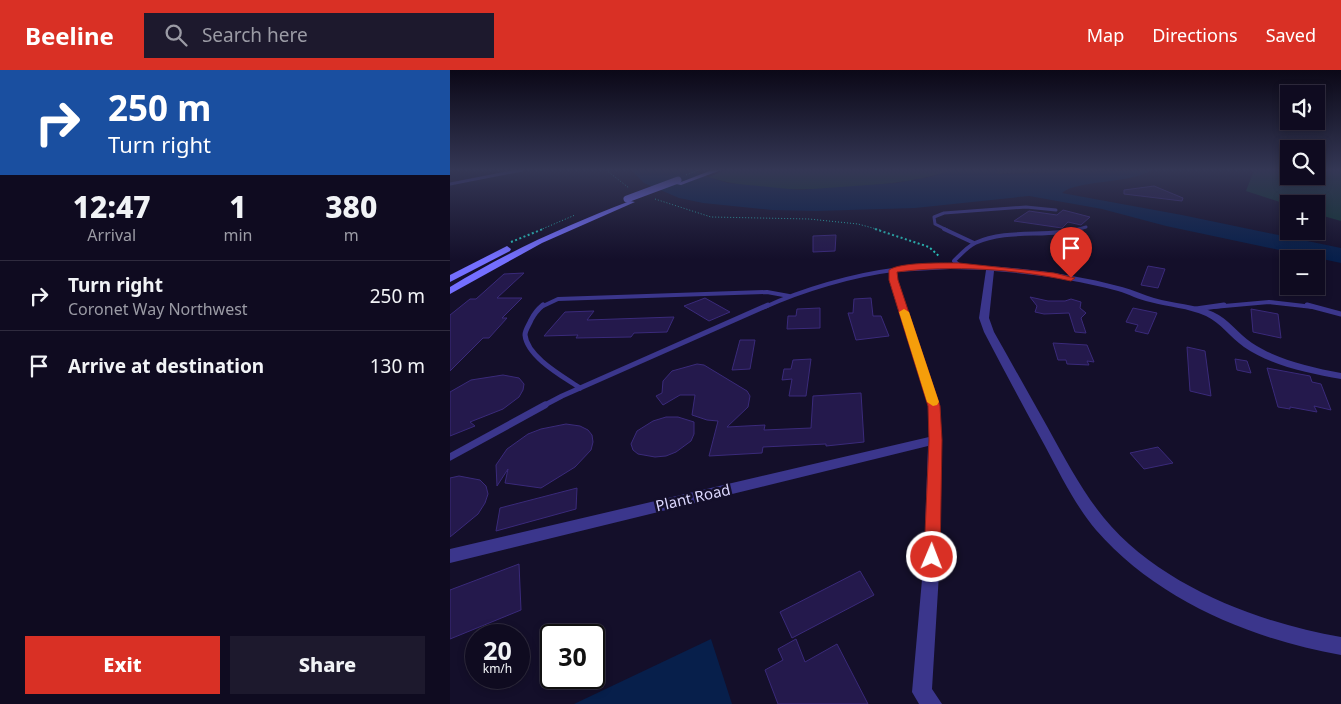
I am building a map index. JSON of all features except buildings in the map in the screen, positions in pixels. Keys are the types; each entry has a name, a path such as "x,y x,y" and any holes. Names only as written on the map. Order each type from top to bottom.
{"main road":[{"path":"450,279 540,233 633,200"},
{"path":"450,290 489,267 549,237 629,201"}],"street":[{"path":"932,704 922,692 932,557 934,406 894,280 893,270 920,266 959,265 1054,275 1120,289 1152,300 1194,309 1218,318 1248,344 1280,361 1303,369 1341,376"},
{"path":"990,268 984,318 988,332 1079,496 1102,526 1135,557 1175,585 1220,609 1278,632 1341,646"},
{"name":"Plant Road","path":"450,556 935,440"}],"lane":[{"path":"974,243 935,224 934,217 944,213 1026,207 1056,210"},
{"path":"959,265 954,261 974,243 1014,233 1070,233 1086,227"},
{"path":"450,457 580,388 789,296 877,272 893,270"},
{"path":"580,388 536,356 528,345 525,333 534,312 548,302 558,299 767,292 789,296"},
{"path":"1194,309 1247,303 1287,303 1308,304 1341,314"}],"path":[{"path":"658,200 711,217 809,219 858,224 895,234 929,247 934,252"}],"green space":[{"path":"1325,200 1341,200 1341,221 1325,217"}],"water":[{"path":"687,200 995,200 915,208 816,211 772,210"},
{"path":"1049,200 1098,200 1280,235 1280,240 1302,240 1341,248 1341,263 1325,260 1325,250 1280,250 1166,226 1102,209"},
{"path":"711,639 732,704 574,704"}],"slow traffic":[{"path":"904,312 933,402"}],"route":[{"path":"932,557 934,406 894,280 893,270 920,266 959,265 1071,278"}]}
